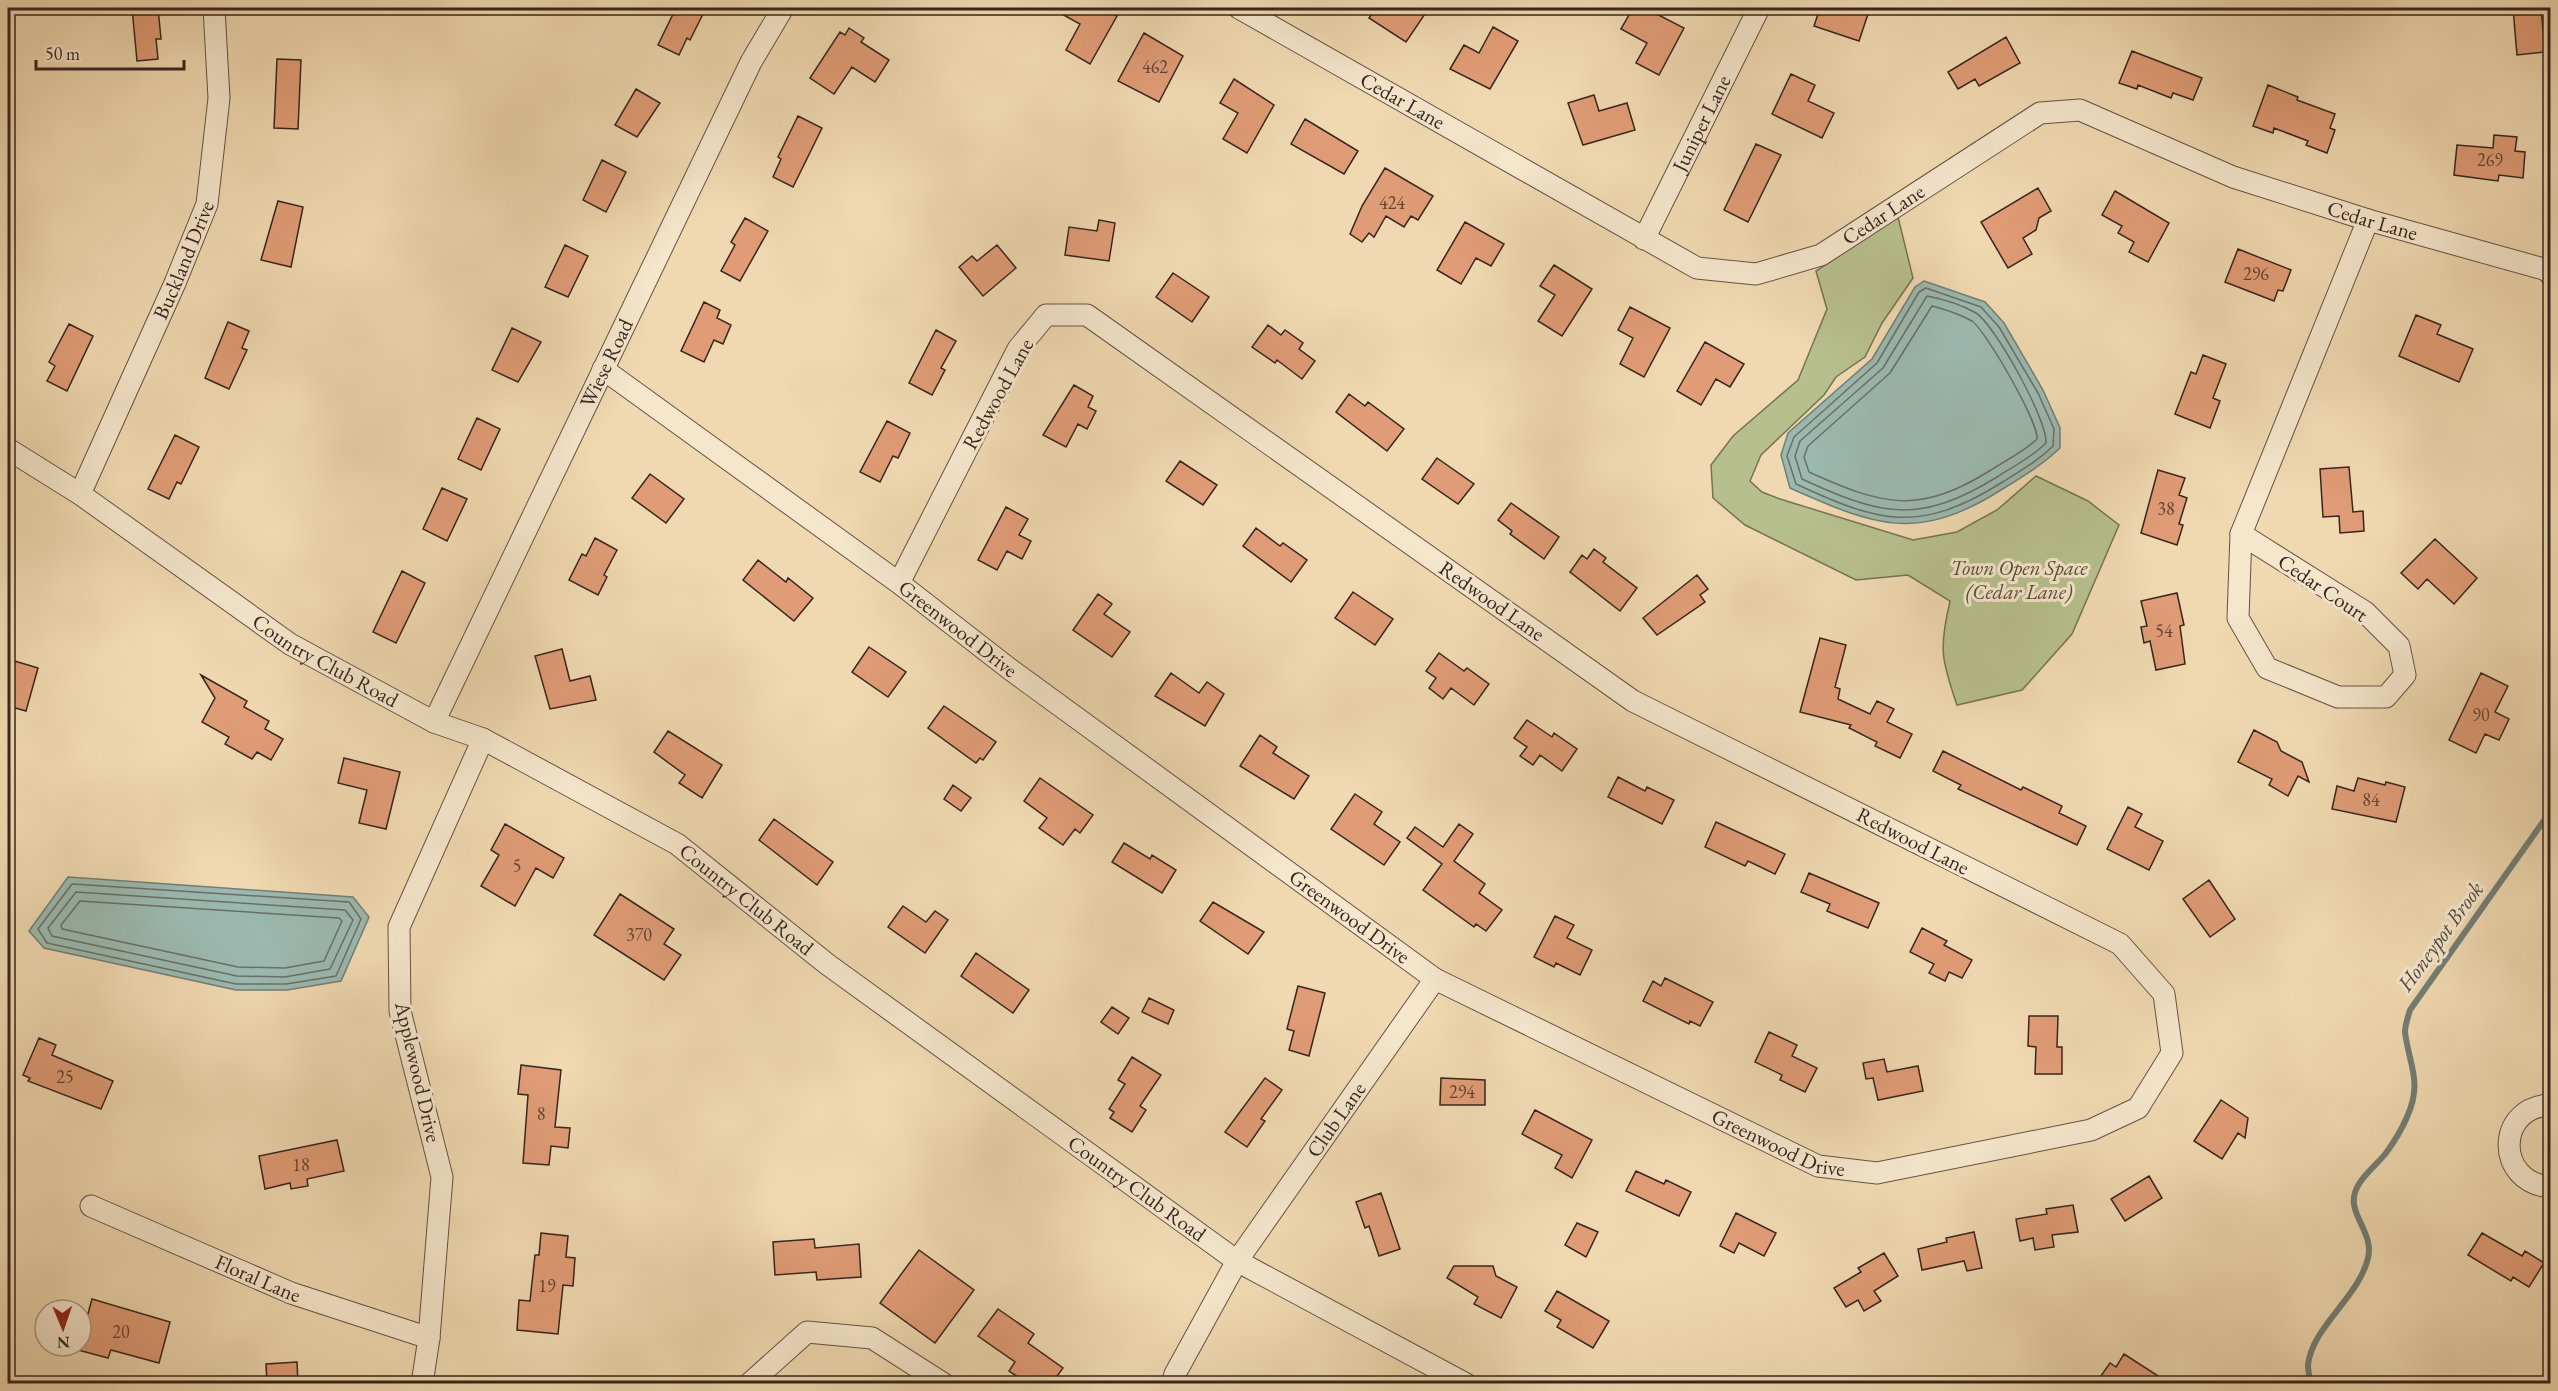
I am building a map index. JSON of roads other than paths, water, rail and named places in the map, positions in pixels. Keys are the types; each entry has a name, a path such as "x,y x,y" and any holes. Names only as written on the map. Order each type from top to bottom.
{"street":[{"name":"Buckland Drive","path":"80,494 175,283 207,204 219,98 214,8"},
{"name":"Wiese Road","path":"434,722 751,63 783,8"},
{"name":"Cedar Lane","path":"1239,8 1697,268 1756,274 1821,255 2040,113 2080,111 2233,177 2368,220 2549,267"},
{"name":"Juniper Lane","path":"1644,239 1760,8"},
{"name":"Cedar Court","path":"2241,534 2365,612 2399,646 2405,675 2386,697 2338,698 2267,668 2238,618 2241,534 2368,220"},
{"name":"Redwood Lane","path":"900,583 1018,349 1046,315 1087,315 1633,701 2120,944 2164,994 2172,1053"},
{"name":"Greenwood Drive","path":"603,369 900,583 1011,670 1436,979 1818,1166 1876,1173 2091,1130 2138,1108 2172,1053"},
{"name":"Country Club Road","path":"8,448 80,494 290,644 434,722 483,740 677,844 827,964 1237,1261 1466,1383"},
{"name":"Applewood Drive","path":"422,1383 429,1338 442,1177 400,1011 399,927 483,740"},
{"name":"Club Lane","path":"1172,1383 1174,1374 1237,1261 1436,979"},
{"path":"2550,1105 2530,1110 2519,1118 2512,1129 2509,1143 2510,1157 2516,1169 2526,1179 2538,1185 2550,1187"},
{"name":"Floral Lane","path":"91,1206 291,1293 429,1338"},
{"path":"749,1383 807,1332 873,1338 944,1383"}],"water":[{"path":"1924,281 1985,302 2004,323 2043,390 2060,428 2060,448 2024,475 1971,507 1920,523 1896,523 1872,519 1847,512 1790,488 1781,455 1788,433 1872,359 1915,287"},
{"path":"68,877 353,897 369,917 341,981 287,990 236,990 44,948 29,931"}],"waterway":[{"name":"Honeypot Brook","path":"2310,1384 2308,1365 2311,1351 2326,1325 2355,1286 2368,1258 2368,1241 2354,1204 2358,1185 2392,1144 2412,1105 2414,1074 2405,1032 2410,1010 2550,812"}],"park label":[{"name":"Town Open Space (Cedar Lane)","path":"2019,580"}]}
